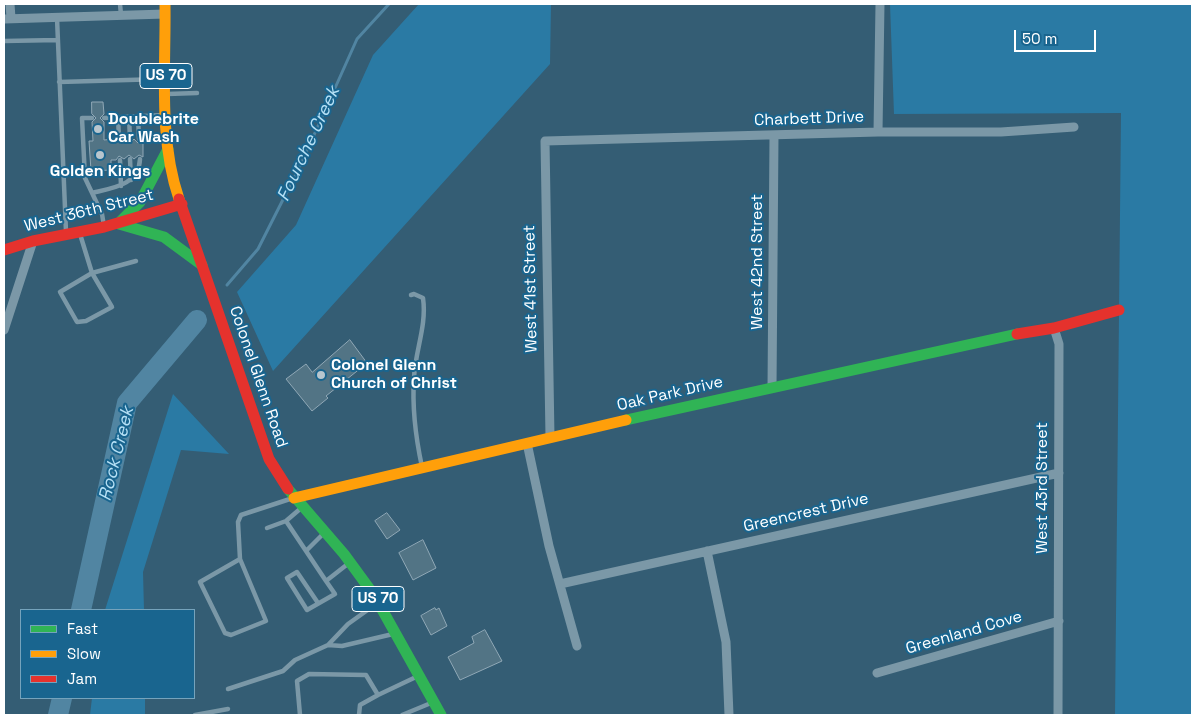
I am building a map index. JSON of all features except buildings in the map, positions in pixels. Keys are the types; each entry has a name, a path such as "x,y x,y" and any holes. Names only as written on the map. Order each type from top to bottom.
{"street":[{"path":"10,4 7,18 121,15 165,9"},
{"path":"878,132 880,4"},
{"name":"Colonel Glenn Road","path":"165,9 168,149 182,204 268,459 294,498 350,562 379,601 441,715"},
{"name":"Charbett Drive","path":"545,141 878,132 1001,132 1074,128"},
{"name":"West 42nd Street","path":"772,388 774,136"},
{"name":"West 41st Street","path":"545,141 550,437"},
{"path":"117,224 140,202 168,149"},
{"name":"West 36th Street","path":"4,250 33,241 117,224 182,204"},
{"path":"117,224 156,232 171,238 202,265"},
{"path":"4,330 33,241"},
{"path":"1054,328 1119,310"},
{"name":"Oak Park Drive","path":"294,498 550,437 1039,329 1054,328"},
{"name":"West 43rd Street","path":"1054,328 1059,344 1058,715"},
{"path":"527,443 560,584 578,646"},
{"name":"Greencrest Drive","path":"560,584 1059,473"},
{"path":"707,551 726,642 729,715"},
{"name":"Greenland Cove","path":"877,673 1059,621"}],"lane":[{"path":"120,4 121,15"},
{"path":"56,16 66,235"},
{"path":"4,42 58,40"},
{"path":"59,82 166,79"},
{"path":"166,94 197,93"},
{"path":"104,118 166,115"},
{"path":"138,116 139,139"},
{"path":"118,117 119,139"},
{"path":"129,117 130,139"},
{"path":"92,118 82,118 85,178 102,214 104,227"},
{"path":"130,159 131,180"},
{"path":"92,193 120,186 131,180 139,169 140,159"},
{"path":"120,160 120,186"},
{"path":"80,232 92,273 112,307 86,321 77,322 60,292 92,273 136,261"},
{"path":"411,296 414,294 423,298 425,310 414,377 414,409 423,468"},
{"path":"240,559 200,582 225,633 231,635 266,621 240,559 238,522 241,515 294,498"},
{"path":"267,528 286,521 302,508"},
{"path":"286,521 335,594 318,604 307,610 287,578 296,572 318,604"},
{"path":"306,551 324,533"},
{"path":"326,581 350,562"},
{"path":"228,689 283,671 295,660 328,645 348,624 379,601"},
{"path":"328,645 342,646 396,633"},
{"path":"300,715 297,681 309,674 366,675 378,695"},
{"path":"359,715 360,705 419,675"},
{"path":"404,715 433,702"},
{"path":"195,715 228,709"}],"shaded area":[{"path":"419,4 551,4 550,64 273,371 237,292 296,225 373,55"},
{"path":"890,4 1192,4 1192,715 1115,715 1121,113 894,114"},
{"path":"173,394 229,454 181,450 143,572 144,609 105,609"},
{"path":"92,699 145,699 145,715 90,715"}],"waterway":[{"name":"Fourche Creek","path":"227,285 258,249 301,164 357,39 389,4"},
{"name":"Rock Creek","path":"81,609 127,403 197,320"},
{"name":"Rock Creek","path":"58,715 62,699"}],"traffic: fast":[{"path":"121,221 140,202 168,149"},
{"path":"119,224 164,237 202,265"},
{"path":"626,420 1017,334"},
{"path":"288,489 344,554 374,595 441,715"}],"traffic: slow":[{"path":"165,4 164,78 166,127 172,176 179,199"},
{"path":"294,498 626,420"}],"traffic: jam":[{"path":"179,199 269,459 288,489"},
{"path":"4,250 33,241 104,227 182,204"},
{"path":"1017,334 1054,328 1119,310"}],"place":[{"name":"Doublebrite Car Wash","path":"98,129"},
{"name":"Golden Kings","path":"100,155"},
{"name":"Colonel Glenn Church of Christ","path":"321,375"}]}
